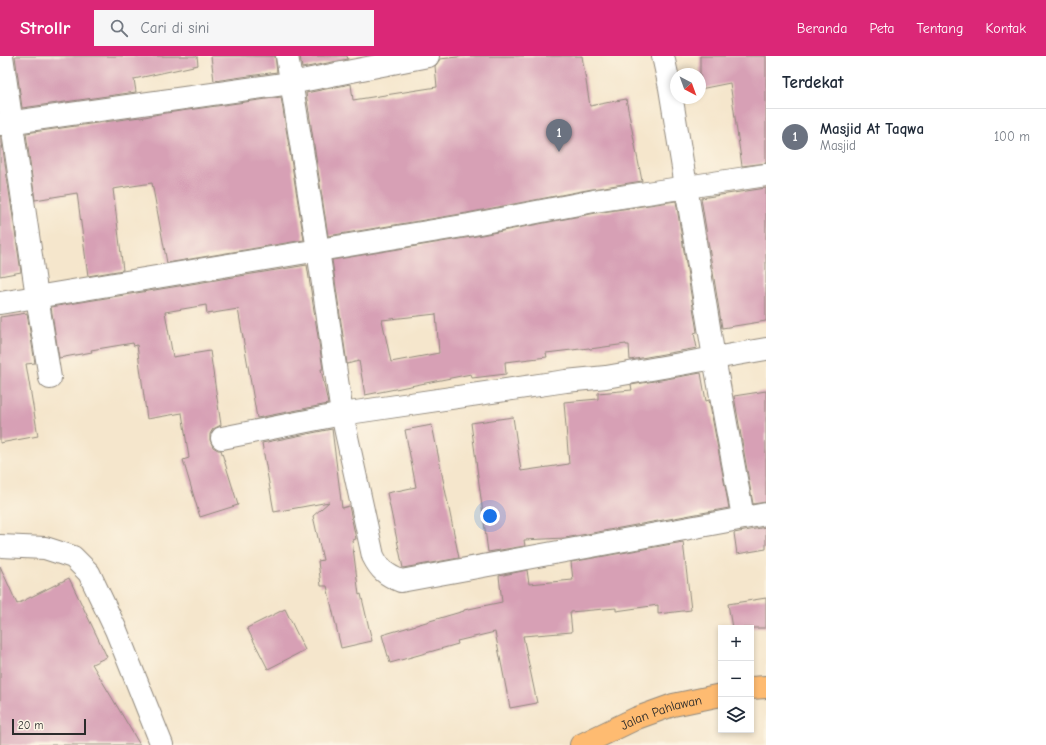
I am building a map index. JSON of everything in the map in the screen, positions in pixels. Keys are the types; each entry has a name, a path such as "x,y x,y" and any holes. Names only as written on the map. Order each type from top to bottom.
{"main road":[{"path":"754,688 766,687"},
{"name":"Jalan Pahlawan","path":"581,745 637,718 673,705 718,696"}],"street":[{"path":"2,56 6,123 50,378"},
{"path":"287,56 342,414 374,556 378,565 384,571 392,578 401,581 743,517 766,514"},
{"path":"6,123 291,83 428,56"},
{"path":"663,56 670,88 714,358 743,517"},
{"path":"0,303 469,225 594,200 766,174"},
{"path":"222,438 342,414 566,381 606,377 766,349"},
{"path":"0,546 45,548 73,556 89,573 116,630 162,745"}],"building":[{"path":"15,56 197,56 198,65 134,79 136,92 22,108"},
{"path":"211,56 275,56 277,72 214,81"},
{"path":"300,56 347,56 348,59 302,68"},
{"path":"466,56 582,56 590,106 626,99 642,181 467,213 328,236 306,93 351,84 353,100 437,87 435,66 440,59"},
{"path":"700,56 766,56 766,163 742,166 730,83 706,88 706,68 700,68"},
{"path":"281,97 304,240 167,263 152,183 113,189 123,270 88,276 77,193 35,200 26,133"},
{"path":"0,136 21,272 0,276"},
{"path":"766,188 766,321 722,328 701,198"},
{"path":"676,201 697,332 694,333 697,348 630,360 629,345 626,344 546,353 547,357 505,362 506,374 472,378 471,374 365,395 359,361 347,364 332,260 471,237 596,213","holes":["436,314 439,353 391,362 382,320"]},
{"path":"307,265 323,369 321,369 328,404 257,418 238,309 207,314 206,305 165,312 173,357 210,351 221,425 213,429 210,434 210,440 213,447 221,450 238,505 200,517 183,460 189,458 182,413 147,419 137,345 134,346 133,343 91,350 92,352 59,358 51,307"},
{"path":"27,313 35,363 26,364 38,436 0,443 0,317"},
{"path":"701,373 706,401 709,400 729,508 565,538 524,540 525,546 488,552 471,423 513,417 521,471 569,464 564,402 598,399 598,393 632,390 631,385"},
{"path":"766,391 766,502 753,504 734,396"},
{"path":"432,425 459,558 403,568 387,493 416,487 405,430"},
{"path":"332,429 342,508 349,506 356,539 352,540 359,595 361,594 372,641 341,648 327,586 321,586 318,561 323,560 313,516 329,502 274,512 262,443"},
{"path":"766,527 766,549 737,554 734,533"},
{"path":"683,542 691,610 658,614 658,605 616,611 616,608 570,612 572,632 523,636 537,703 510,708 495,632 457,641 458,644 390,663 382,635 464,610 502,602 499,576 527,570 529,584 573,580 571,562"},
{"path":"0,566 17,604 69,578 107,657 92,664 140,745 0,745"},
{"path":"766,598 766,628 754,628 754,625 732,625 728,604"},
{"path":"285,609 305,650 268,669 247,628"}],"place":[{"name":"Masjid At Taqwa","path":"559,152"}]}
